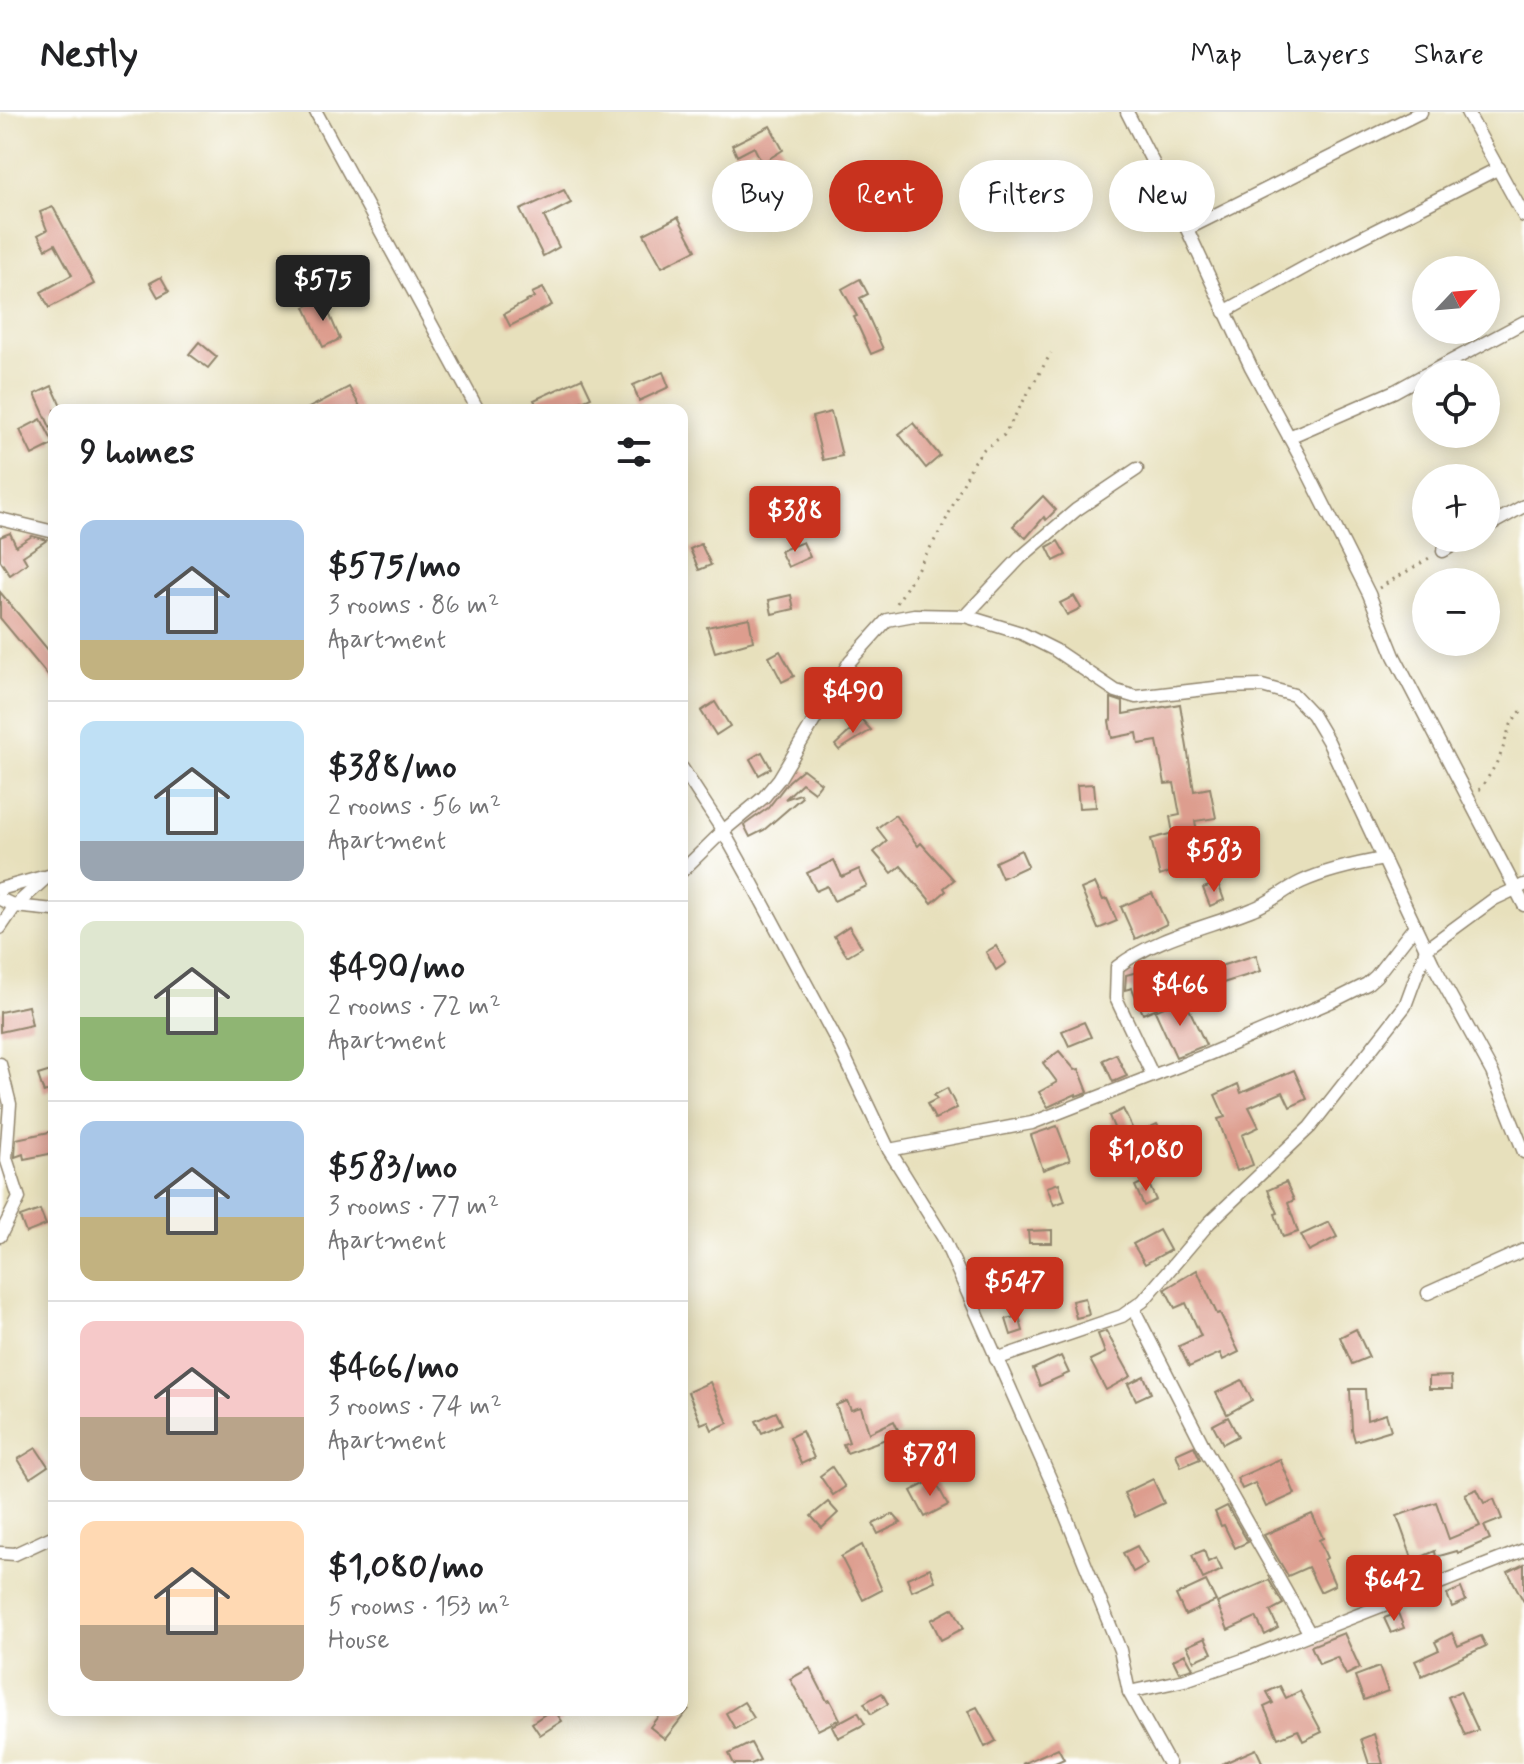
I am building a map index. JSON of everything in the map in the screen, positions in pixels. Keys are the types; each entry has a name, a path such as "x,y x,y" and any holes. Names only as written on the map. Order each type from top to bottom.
{"street":[{"path":"316,112 475,404"},
{"path":"1127,112 1152,160"},
{"path":"1215,215 1421,112"},
{"path":"1467,112 1524,216"},
{"path":"1224,312 1329,254 1499,168"},
{"path":"1188,232 1224,312 1369,594 1394,656 1469,803 1520,887 1524,905"},
{"path":"1452,360 1524,322"},
{"path":"1289,437 1412,382"},
{"path":"965,616 1020,558 1076,510 1137,469"},
{"path":"1500,519 1524,506"},
{"path":"0,519 48,531"},
{"path":"688,865 764,797 779,779 850,661 887,620 914,615 965,616 1021,633 1055,650 1116,691 1136,697 1262,686 1294,695 1312,714 1328,741 1426,949 1487,1062 1524,1152"},
{"path":"688,777 723,831 840,1047 889,1150 943,1237 1056,1492 1120,1650 1129,1692 1169,1764"},
{"path":"1152,1074 1116,998 1117,967 1130,957 1175,937 1259,907 1300,882 1344,866 1384,859"},
{"path":"0,889 48,875"},
{"path":"0,928 15,906 48,877"},
{"path":"996,1359 1122,1316 1143,1301 1209,1223 1310,1127 1405,1006 1426,949 1494,899 1520,887"},
{"path":"0,899 15,906 48,909"},
{"path":"889,1150 1032,1123 1273,1027 1367,984 1415,926"},
{"path":"0,1064 10,1104 6,1158 19,1198 0,1236"},
{"path":"1428,1293 1524,1250"},
{"path":"1133,1308 1205,1449 1310,1634"},
{"path":"0,1553 15,1554 48,1539"},
{"path":"1129,1692 1185,1680 1524,1550"}],"path":[{"path":"887,620 942,528 974,461 984,449 1004,435 1051,353"},
{"path":"1369,594 1441,552"},
{"path":"1469,803 1486,782 1501,754 1507,728 1524,709"}],"building":[{"path":"770,126 783,150 767,160 760,160 754,147 737,156 732,145"},
{"path":"564,190 571,203 544,217 559,247 543,256 520,210"},
{"path":"53,207 94,284 49,308 41,292 72,275 55,244 46,249 38,235 47,230 40,212"},
{"path":"678,217 696,250 662,267 644,234"},
{"path":"161,277 169,291 158,297 150,283"},
{"path":"860,279 868,294 860,298 883,349 871,354 854,317 857,316 842,289"},
{"path":"543,288 552,305 510,326 504,314 534,297 532,293"},
{"path":"323,299 340,339 323,347 305,307"},
{"path":"199,342 217,357 208,368 189,354"},
{"path":"663,372 669,387 639,401 633,385"},
{"path":"582,378 591,397 575,404 536,404 534,400"},
{"path":"52,386 60,404 48,404 48,423 35,394"},
{"path":"349,387 359,404 316,404"},
{"path":"831,412 842,456 823,460 812,417"},
{"path":"41,419 48,432 48,447 32,455 20,430"},
{"path":"913,423 940,456 926,468 899,434"},
{"path":"1043,496 1056,510 1046,520 1044,517 1026,538 1013,526"},
{"path":"10,533 16,546 32,536 47,540 23,556 27,563 10,575 0,560 0,537"},
{"path":"1058,541 1066,555 1054,561 1047,547"},
{"path":"803,542 810,557 788,567 780,551"},
{"path":"701,544 711,565 699,570 690,549"},
{"path":"0,592 48,650 48,676 0,618"},
{"path":"791,595 794,609 772,614 769,600"},
{"path":"1074,596 1081,608 1067,615 1060,603"},
{"path":"749,618 753,641 715,652 707,627"},
{"path":"780,651 794,676 782,682 769,657"},
{"path":"1111,698 1123,702 1123,714 1180,704 1194,791 1210,788 1216,818 1195,821 1205,872 1186,877 1183,867 1160,876 1151,839 1173,833 1170,817 1180,815 1174,783 1165,784 1157,741 1139,744 1137,733 1112,738 1109,721"},
{"path":"715,702 730,726 716,735 701,711"},
{"path":"862,720 871,730 839,750 835,745"},
{"path":"762,752 771,768 759,775 750,759"},
{"path":"803,769 821,783 814,792 802,783 785,799 800,794 802,797 764,830 750,837 744,825 768,808 789,781"},
{"path":"1094,784 1096,807 1079,808 1077,785"},
{"path":"895,815 918,846 921,843 954,880 932,903 901,866 892,873 874,852 887,841 877,828"},
{"path":"1021,850 1028,866 1002,878 995,862"},
{"path":"834,860 842,877 859,869 867,886 834,901 827,886 816,891 807,873"},
{"path":"1095,883 1117,921 1098,929 1081,889"},
{"path":"1218,883 1224,900 1210,906 1203,888"},
{"path":"1152,893 1167,924 1135,939 1121,907"},
{"path":"849,926 862,947 847,956 834,936"},
{"path":"996,946 1006,963 996,970 986,952"},
{"path":"1256,955 1261,971 1207,988 1201,972"},
{"path":"1141,971 1157,1008 1143,1014 1132,988 1125,990 1126,975"},
{"path":"1184,998 1206,1045 1176,1057 1155,1011"},
{"path":"28,1006 32,1025 0,1032 0,1012"},
{"path":"1084,1022 1091,1037 1069,1046 1062,1031"},
{"path":"1059,1051 1075,1070 1079,1069 1088,1092 1048,1107 1039,1092 1057,1082 1043,1063"},
{"path":"1116,1054 1127,1076 1113,1082 1103,1060"},
{"path":"1294,1070 1307,1099 1290,1107 1283,1092 1249,1107 1259,1127 1242,1135 1253,1165 1237,1171 1218,1119 1225,1117 1215,1095 1238,1084 1241,1093"},
{"path":"48,1072 48,1091 44,1093 38,1075"},
{"path":"947,1088 957,1108 935,1119 927,1104 937,1099 934,1095"},
{"path":"1123,1109 1135,1134 1157,1124 1165,1140 1185,1128 1195,1147 1152,1168 1143,1148 1126,1156 1109,1116"},
{"path":"1057,1126 1070,1160 1043,1170 1031,1135"},
{"path":"48,1132 48,1154 24,1159 23,1154 15,1157 16,1139"},
{"path":"1147,1180 1156,1200 1144,1206 1135,1186"},
{"path":"1286,1182 1294,1200 1288,1203 1298,1232 1283,1237 1275,1214 1278,1213 1268,1190"},
{"path":"1059,1183 1065,1201 1054,1205 1047,1187"},
{"path":"40,1210 46,1225 26,1233 20,1217"},
{"path":"1329,1222 1337,1237 1309,1251 1301,1235"},
{"path":"1052,1230 1052,1243 1029,1243 1028,1231"},
{"path":"1159,1230 1170,1250 1145,1264 1133,1244"},
{"path":"1197,1270 1239,1352 1223,1360 1220,1353 1189,1367 1179,1346 1201,1336 1186,1303 1175,1308 1165,1289"},
{"path":"1085,1298 1089,1315 1076,1318 1072,1301"},
{"path":"1019,1316 1023,1331 1011,1335 1006,1319"},
{"path":"1356,1329 1369,1357 1352,1364 1340,1337"},
{"path":"1106,1331 1131,1376 1106,1390 1090,1360 1105,1353 1098,1334"},
{"path":"1061,1356 1069,1373 1040,1386 1033,1369"},
{"path":"1144,1376 1151,1393 1136,1400 1128,1384"},
{"path":"1451,1376 1452,1389 1429,1389 1429,1377"},
{"path":"1242,1380 1252,1400 1227,1414 1216,1393"},
{"path":"710,1382 728,1423 712,1430 708,1421 701,1424 688,1392"},
{"path":"1350,1389 1365,1389 1367,1420 1386,1414 1391,1430 1355,1441"},
{"path":"847,1401 851,1410 861,1407 869,1433 894,1421 900,1434 847,1453 843,1444 849,1442 836,1405"},
{"path":"776,1412 782,1424 762,1433 756,1421"},
{"path":"1228,1417 1238,1436 1223,1444 1213,1425"},
{"path":"802,1431 814,1458 801,1464 790,1437"},
{"path":"1194,1446 1200,1459 1181,1467 1176,1454"},
{"path":"36,1448 48,1466 30,1478 18,1459"},
{"path":"1280,1459 1295,1494 1266,1507 1255,1483 1242,1489 1237,1478"},
{"path":"832,1467 845,1487 833,1495 820,1476"},
{"path":"934,1479 948,1505 925,1517 911,1491"},
{"path":"1153,1479 1164,1503 1135,1517 1124,1493"},
{"path":"1477,1489 1484,1503 1494,1499 1502,1519 1484,1526 1490,1539 1458,1553 1436,1557 1435,1551 1413,1561 1397,1516 1436,1502 1449,1539 1480,1526 1465,1494"},
{"path":"828,1502 838,1513 822,1528 811,1516"},
{"path":"1227,1506 1248,1542 1235,1548 1215,1512"},
{"path":"893,1514 901,1523 878,1534 873,1524"},
{"path":"1312,1514 1323,1538 1319,1540 1327,1558 1324,1560 1335,1585 1320,1592 1308,1567 1288,1576 1264,1535"},
{"path":"862,1545 882,1590 863,1600 841,1557"},
{"path":"1137,1546 1147,1564 1133,1572 1123,1553"},
{"path":"1204,1550 1208,1562 1216,1558 1222,1570 1203,1579 1192,1555"},
{"path":"1524,1564 1524,1602 1508,1572"},
{"path":"930,1568 935,1581 912,1591 907,1578"},
{"path":"1269,1580 1283,1604 1270,1611 1278,1628 1265,1635 1256,1617 1228,1630 1217,1603"},
{"path":"1206,1581 1216,1601 1185,1615 1176,1595"},
{"path":"1461,1588 1466,1601 1452,1607 1447,1594"},
{"path":"953,1608 964,1628 941,1640 931,1620"},
{"path":"1398,1613 1404,1628 1391,1633 1384,1618"},
{"path":"1344,1633 1360,1668 1346,1675 1337,1657 1319,1664 1311,1646"},
{"path":"1452,1633 1458,1646 1481,1636 1486,1646 1422,1676 1415,1661 1439,1650 1435,1642"},
{"path":"1205,1638 1212,1653 1194,1661 1187,1646"},
{"path":"1185,1654 1193,1668 1179,1672 1173,1660"},
{"path":"1379,1667 1388,1691 1364,1700 1355,1676"},
{"path":"810,1668 840,1719 818,1730 790,1679"},
{"path":"1280,1686 1286,1698 1300,1691 1322,1732 1303,1741 1298,1730 1278,1738 1264,1707 1273,1703 1267,1692"},
{"path":"1460,1691 1478,1730 1465,1735 1448,1697"},
{"path":"882,1693 888,1704 871,1714 864,1703"},
{"path":"744,1702 754,1718 735,1729 726,1713"},
{"path":"977,1707 996,1741 985,1747 968,1711"},
{"path":"858,1712 865,1724 838,1738 832,1726"},
{"path":"542,1716 558,1716 562,1721 540,1735 532,1723"},
{"path":"658,1716 683,1716 665,1739 650,1727"},
{"path":"1374,1734 1383,1764 1369,1764 1361,1739"},
{"path":"751,1743 760,1760 751,1764 734,1764 729,1754"},
{"path":"1058,1748 1064,1759 1053,1764 1022,1764"},
{"path":"1256,1749 1263,1764 1222,1764"}]}
